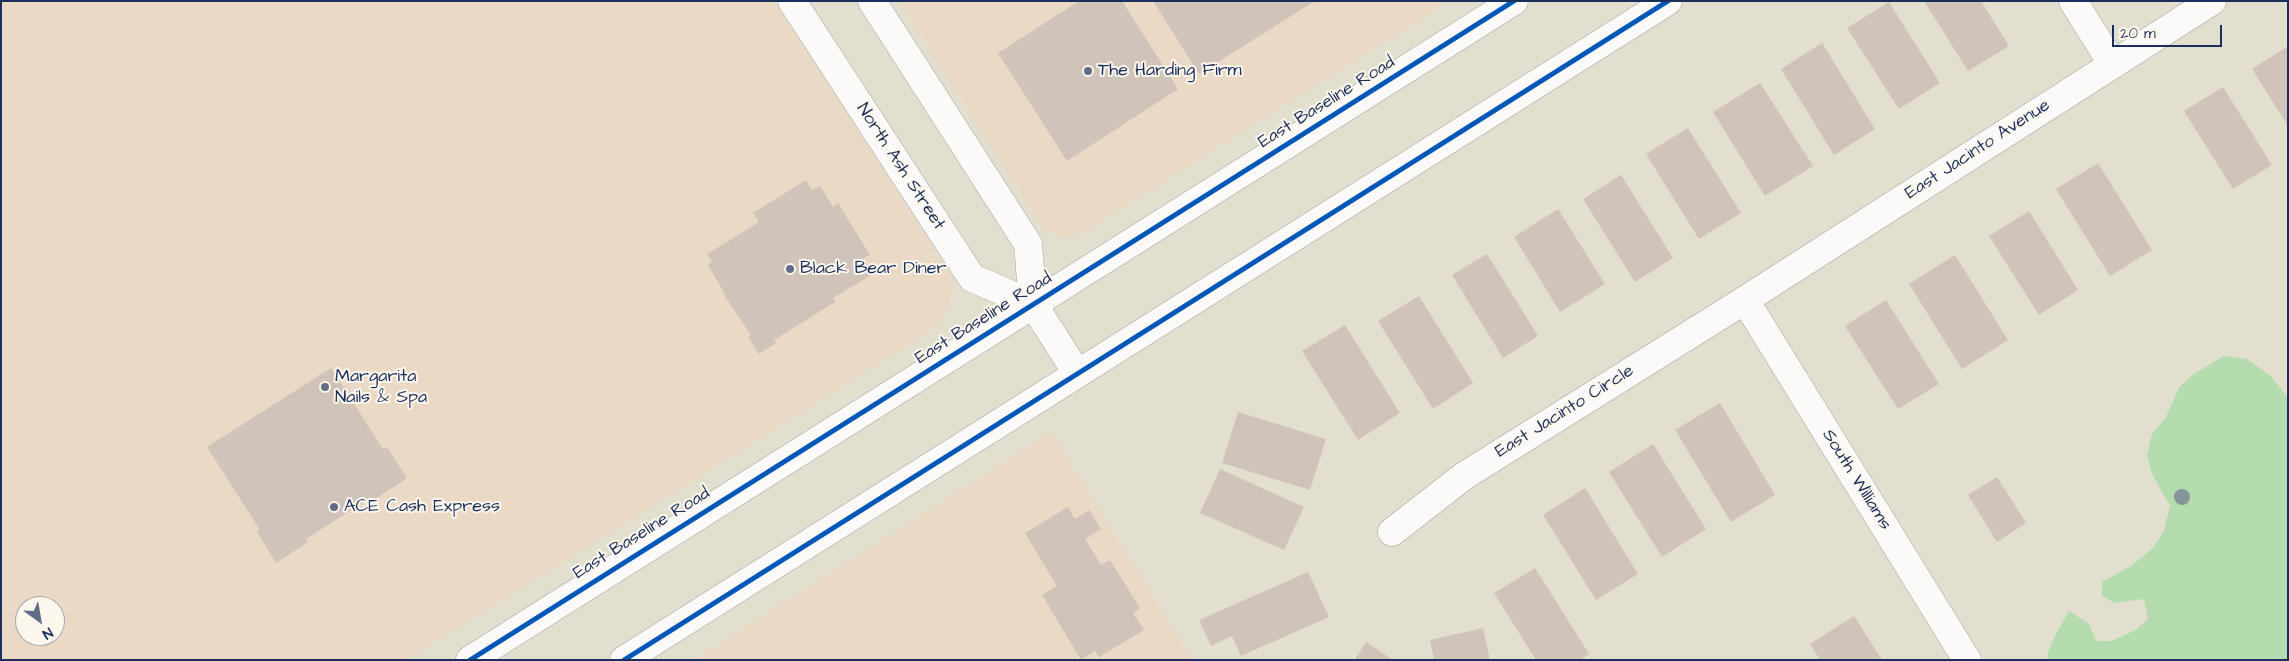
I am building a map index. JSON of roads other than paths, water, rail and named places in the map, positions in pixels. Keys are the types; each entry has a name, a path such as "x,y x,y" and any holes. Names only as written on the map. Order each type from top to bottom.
{"main road":[{"name":"North Ash Street","path":"792,1 972,278 1033,304"},
{"path":"872,1 1028,244 1033,304 1077,373"},
{"name":"East Baseline Road","path":"470,660 1514,1"},
{"path":"624,660 1668,1"},
{"path":"2073,1 2113,65"},
{"name":"East Jacinto Avenue","path":"1744,300 2212,1"},
{"name":"East Jacinto Circle","path":"1392,532 1464,476 1744,300"},
{"name":"South Williams","path":"1744,300 1967,660"}],"place":[{"name":"The Harding Firm","path":"1088,71"},
{"name":"Black Bear Diner","path":"790,269"},
{"name":"Margarita Nails & Spa","path":"325,387"},
{"name":"ACE Cash Express","path":"334,507"}]}
